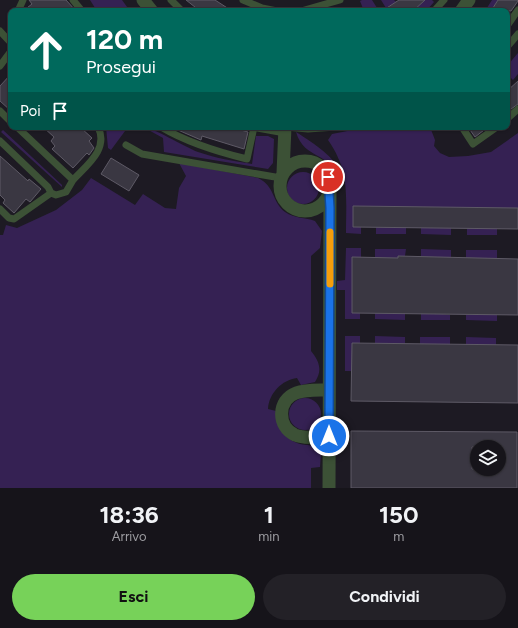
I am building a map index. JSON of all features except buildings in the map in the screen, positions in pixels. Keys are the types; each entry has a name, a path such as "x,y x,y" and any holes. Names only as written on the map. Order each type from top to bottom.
{"street":[{"path":"143,0 150,8"},
{"path":"285,130 293,148 324,170 329,181 330,189 329,488"},
{"path":"285,130 281,193 286,202 300,210 310,210 322,204 330,189"},
{"path":"282,176 289,166 297,162 311,162"},
{"path":"310,210 323,220 330,232"},
{"path":"329,390 305,391 294,394 286,400 282,408 281,417 286,427 294,434 304,437 329,436"}],"lane":[{"path":"73,0 80,8"},
{"path":"171,0 179,8"},
{"path":"243,0 262,8"},
{"path":"311,8 340,0"},
{"path":"437,8 444,0"},
{"path":"510,22 518,10"},
{"path":"0,31 8,40"},
{"path":"510,43 518,34"},
{"path":"0,66 8,56"},
{"path":"510,116 518,109"},
{"path":"0,111 8,119"},
{"path":"20,130 73,180"},
{"path":"0,209 9,218 14,219 51,194 56,195 66,192 73,180 96,156 100,149 101,143 99,130"},
{"path":"167,130 218,152 247,159 252,130"},
{"path":"464,130 473,144 493,130"},
{"path":"0,141 48,187 51,194"},
{"path":"126,145 142,154 282,176"}],"shaded area":[{"path":"90,0 122,0 128,8 95,8"},
{"path":"372,0 377,8 363,8 360,1"},
{"path":"381,0 394,0 396,2 386,8"},
{"path":"425,0 432,0 434,2 429,8 416,8"},
{"path":"492,0 498,0 493,8 487,8"},
{"path":"518,53 518,74 513,80 510,77 510,62"},
{"path":"3,130 62,185 62,187 1,132"},
{"path":"106,130 126,130 111,150 108,148"},
{"path":"148,130 154,130 198,152 218,158 252,164 256,136 268,136 274,139 273,163 268,169 164,152 163,138"},
{"path":"353,130 431,130 435,140 434,146 440,153 449,157 468,156 491,152 518,133 518,208 490,208 497,228 497,235 467,235 467,228 451,228 451,235 421,234 421,228 406,227 406,234 376,234 376,227 353,206 353,226 361,227 361,234 346,233 345,185 340,163 328,140 332,134"},
{"path":"296,132 314,144 332,159 338,170 339,183 330,164 305,148"},
{"path":"179,163 258,178 268,186 277,203 285,212 292,216 315,221 322,231 320,248 311,256 311,351 318,362 319,374 315,382 301,385 297,378 281,384 271,398 268,409 276,411 279,426 288,438 297,443 313,446 321,454 320,467 311,468 311,488 0,488 0,235 3,235 6,225 17,228 56,210 82,190 91,178 135,205 143,194 165,208 176,209 179,188 186,176"},
{"path":"300,172 306,172 316,179 319,188 318,194 312,201 306,204 300,204 290,197 287,191 287,185 294,175"},
{"path":"346,248 361,248 361,257 375,258 375,249 406,249 405,256 398,256 427,277 427,257 421,256 421,249 451,250 451,258 466,258 466,250 497,250 497,321 466,320 466,315 473,315 473,294 443,294 443,314 450,315 450,320 421,320 421,313 405,313 405,320 375,319 375,313 360,313 360,319 345,319 345,290 337,290 337,281 345,280"},
{"path":"345,336 360,336 360,343 352,343 352,364 375,344 375,336 405,337 405,344 420,344 420,337 450,337 450,345 466,345 466,337 496,338 496,345 518,373 345,371"},
{"path":"308,398 314,400 319,405 321,414 319,423 314,428 302,430 296,428 291,423 289,411 291,405 296,400"}],"slow traffic":[{"path":"330,232 330,284"}],"route":[{"path":"328,177 330,185 329,436"}]}
